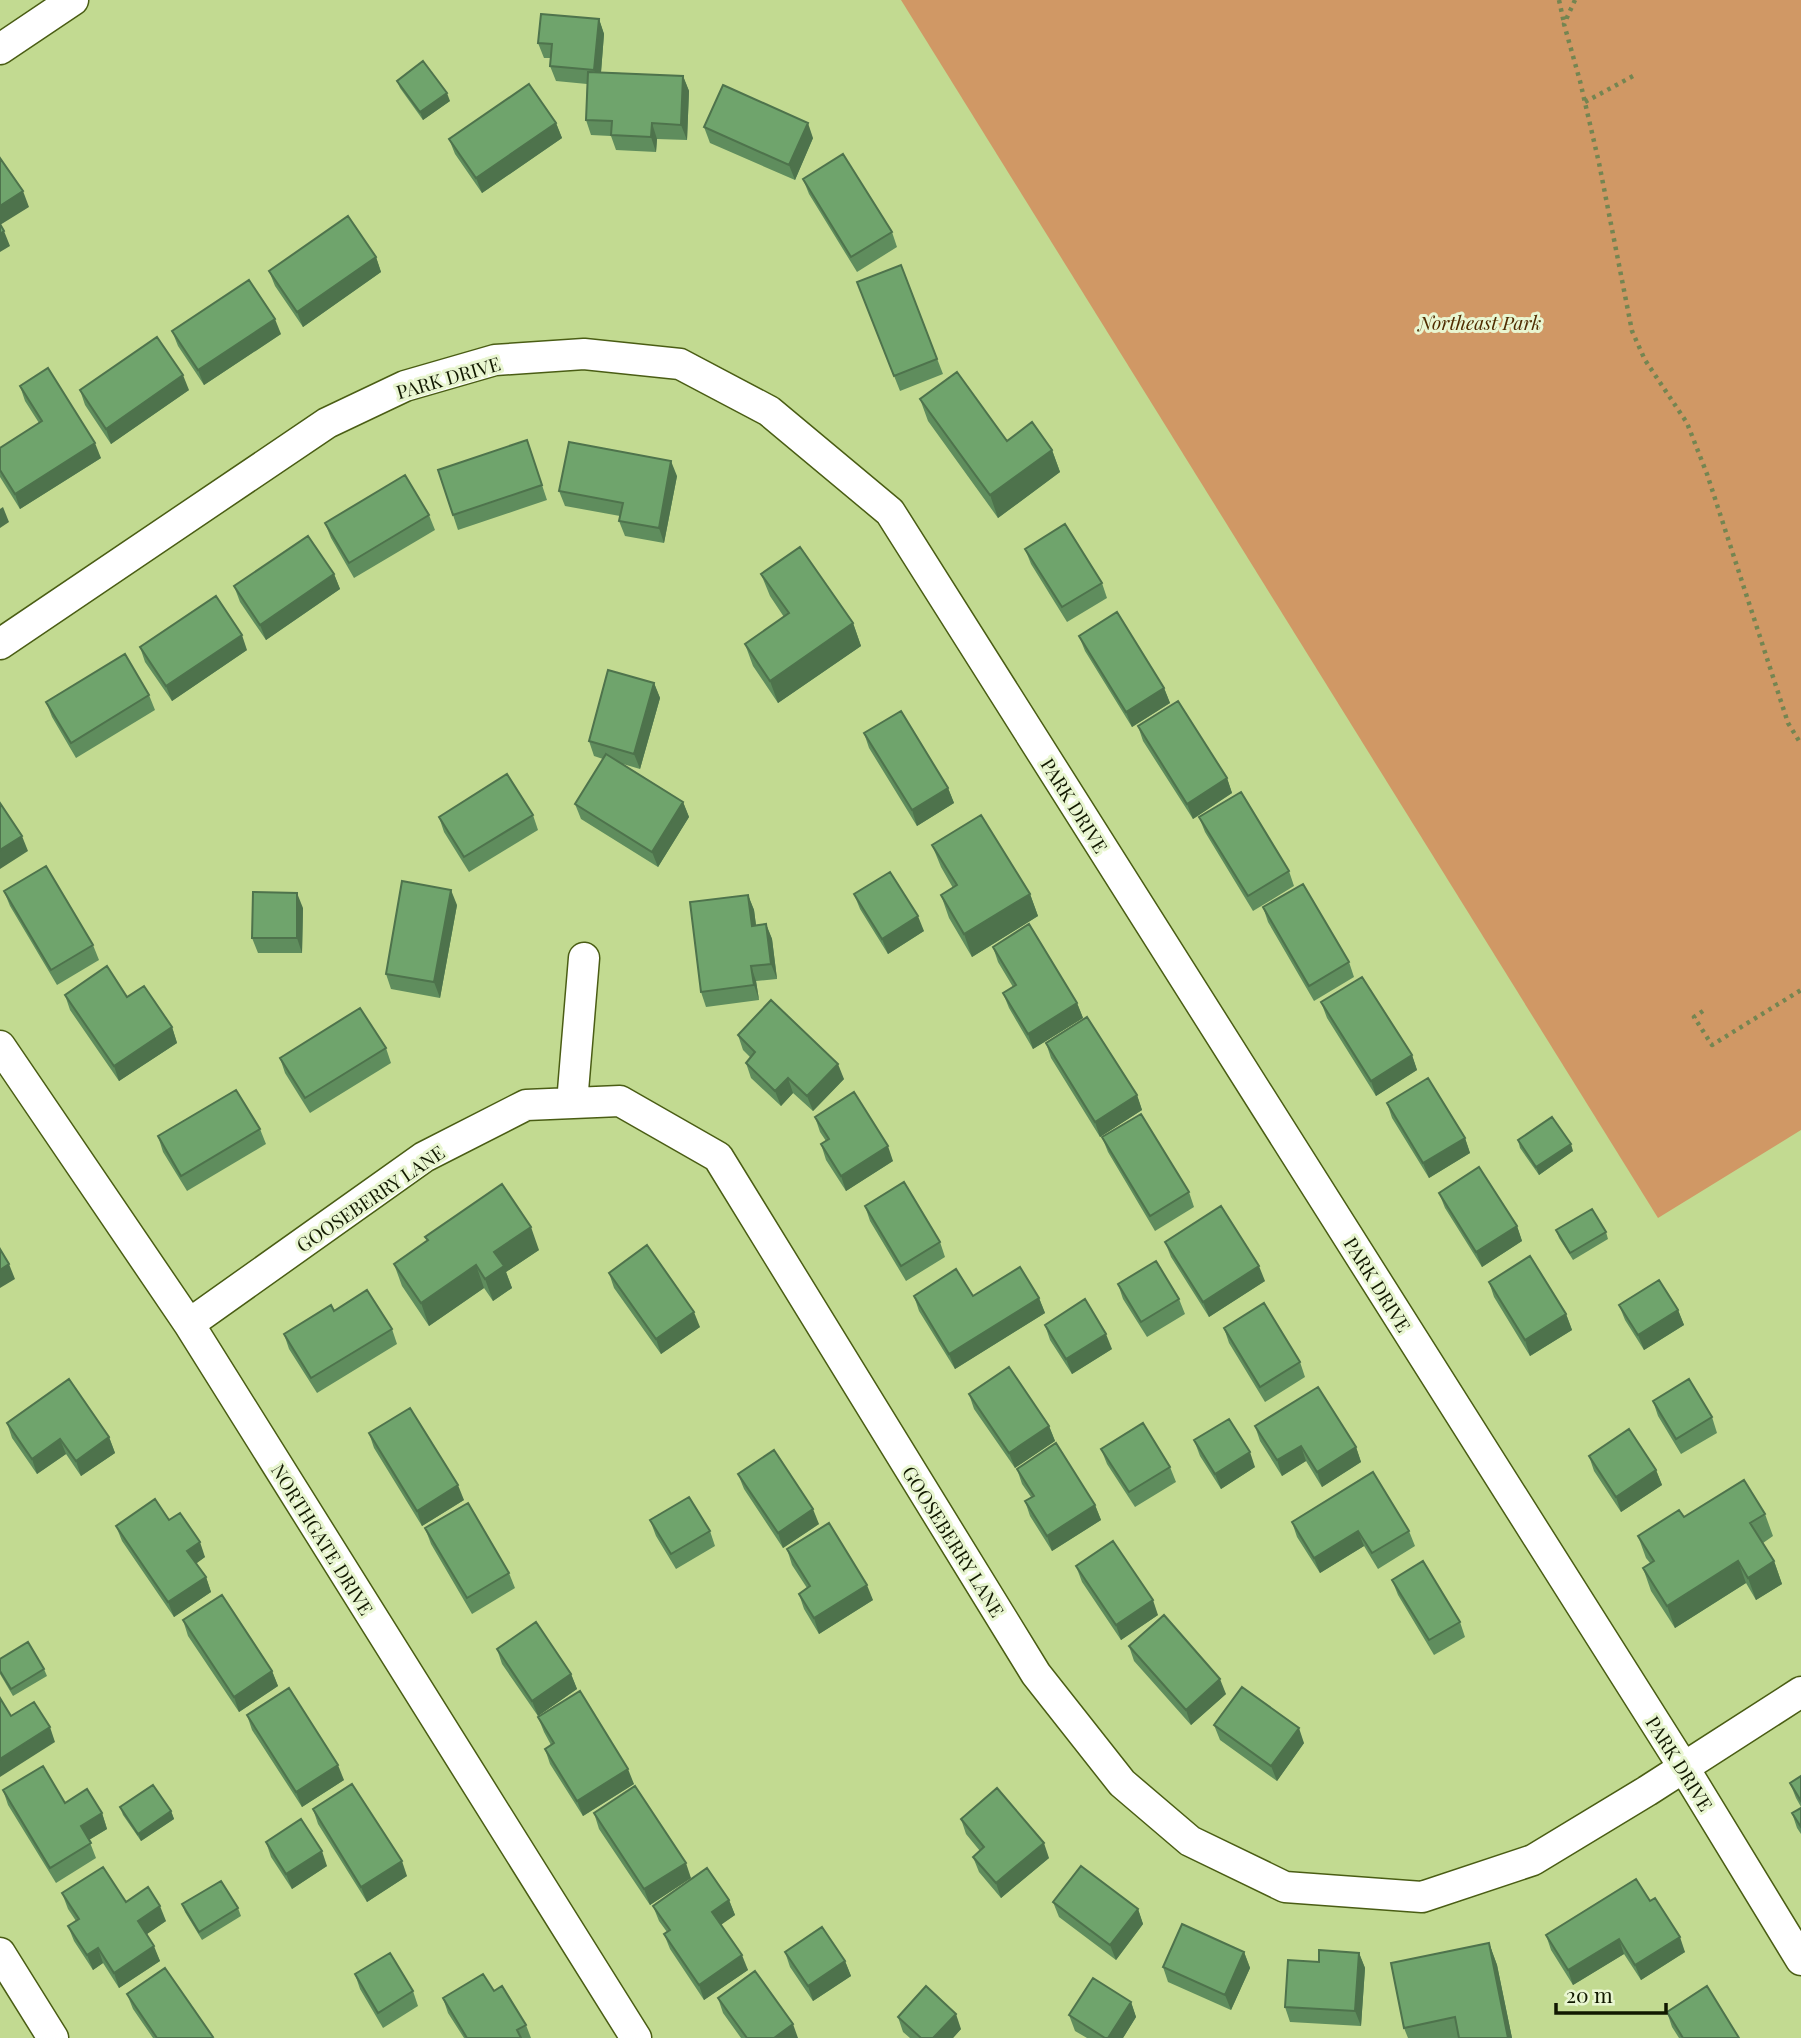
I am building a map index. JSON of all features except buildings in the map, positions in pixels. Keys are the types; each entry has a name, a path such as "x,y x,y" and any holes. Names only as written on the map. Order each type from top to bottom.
{"street":[{"path":"0,49 73,0"},
{"name":"PARK DRIVE","path":"0,644 327,423 405,386 495,360 584,354 681,364 769,411 890,512 1684,1768 1801,1960"},
{"path":"572,1103 584,958"},
{"name":"NORTHGATE DRIVE","path":"0,1046 189,1324 636,2038"},
{"name":"GOOSEBERRY LANE","path":"189,1324 424,1157 526,1105 620,1101 718,1157 1036,1674 1122,1783 1190,1841 1285,1887 1422,1897 1533,1860 1684,1768 1801,1692"},
{"path":"0,1953 53,2038"}],"path":[{"path":"1559,0 1586,102 1632,331 1645,360 1687,424 1715,498 1788,723 1801,744"},
{"path":"1564,24 1575,0"},
{"path":"1586,102 1634,75"},
{"path":"1703,1011 1694,1017 1712,1045 1801,990"}],"green space":[{"name":"Northeast Park","path":"901,0 1801,0 1801,1130 1658,1218"}]}
